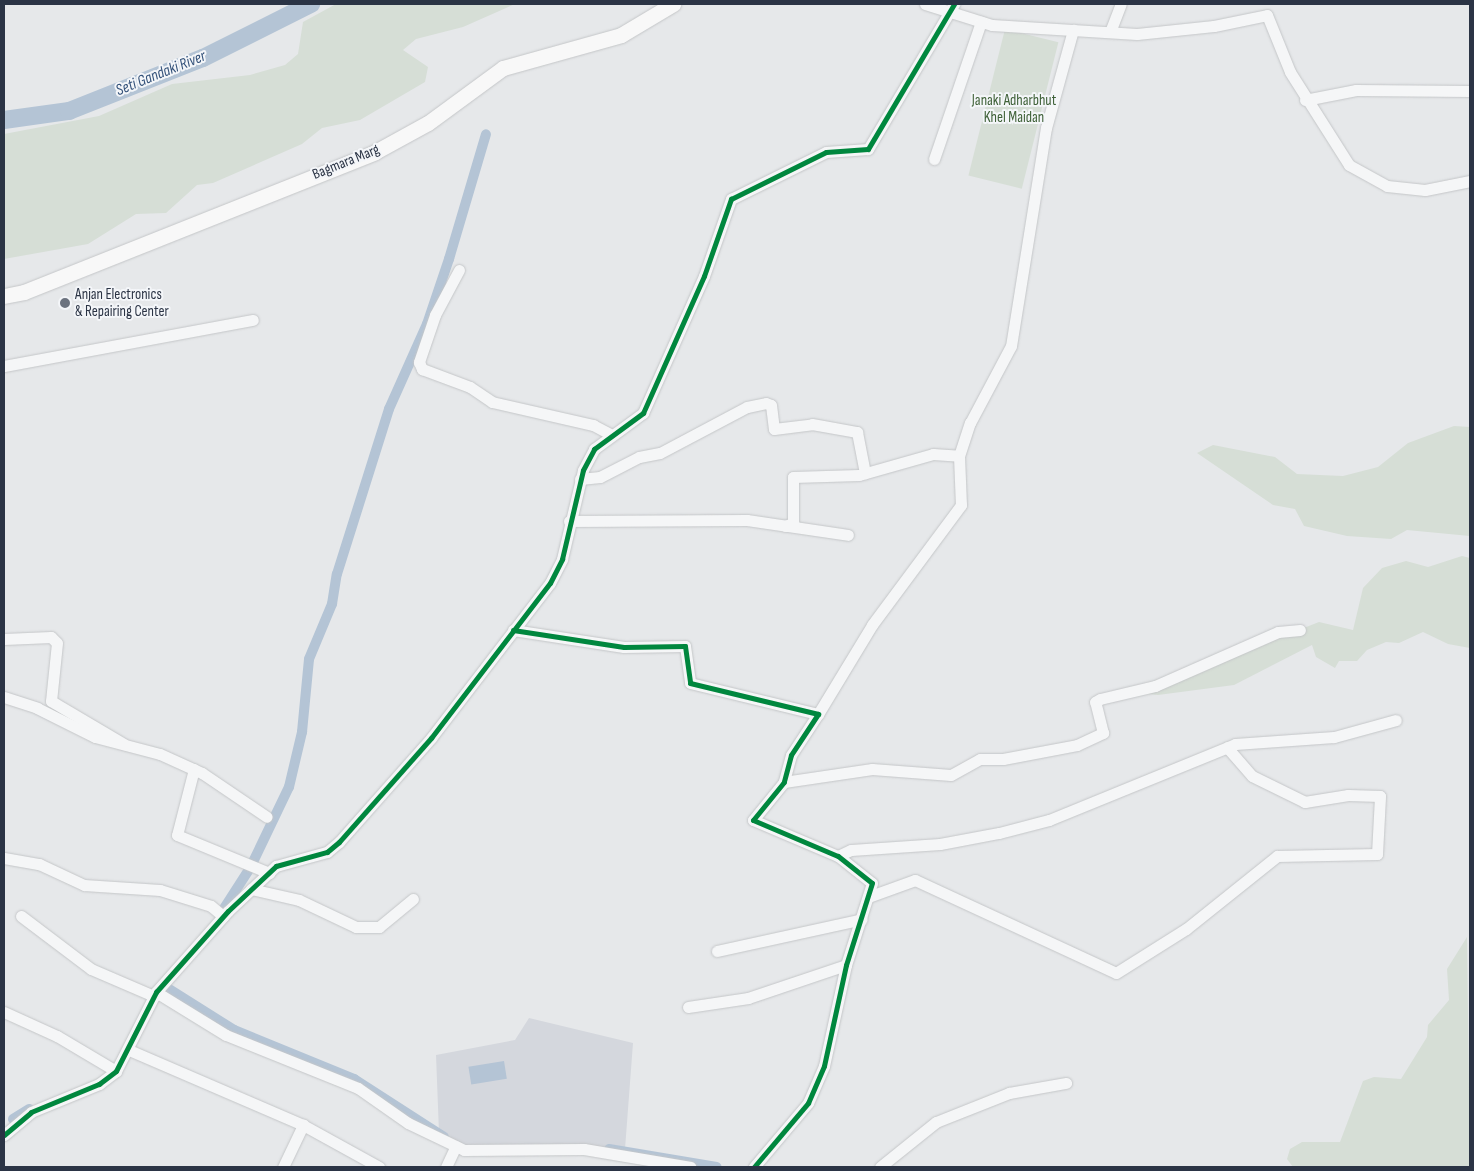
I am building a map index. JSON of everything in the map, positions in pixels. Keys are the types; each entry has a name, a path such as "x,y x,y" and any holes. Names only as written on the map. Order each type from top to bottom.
{"main road":[{"name":"Bagmara Marg","path":"4,296 24,292 375,152 428,123 503,68 621,35 673,4"}],"street":[{"path":"924,4 946,14 981,22 1110,32 1176,31 1267,14 1305,100 1349,164 1387,186 1425,190 1470,181"},
{"path":"6,1126 31,1112 99,1084 116,1071 129,1050 155,994 223,916 269,872 291,859 327,852 339,842 431,738 550,583 562,559 569,521 580,479 594,448 610,434 643,413 704,276 731,199 826,152 868,149 946,14 954,4"},
{"path":"1110,32 1121,4"},
{"path":"934,159 981,22"},
{"path":"754,1167 808,1103 824,1066 846,965 872,883 838,856 753,820 784,782 791,755 872,625 962,505 959,456 970,423 1011,346 1046,128 1073,30"},
{"path":"1305,100 1356,90 1470,91"},
{"path":"459,270 435,315 419,362 422,369 470,387 492,402 593,425 610,434"},
{"path":"4,366 253,320"},
{"path":"580,479 600,477 639,457 660,453 747,407 766,403 771,405 774,429 812,424 857,432 865,473"},
{"path":"785,526 793,523 793,477 865,473 933,454 959,456"},
{"path":"569,521 708,519 785,526 848,535"},
{"path":"513,630 624,647 685,646 690,683 818,714"},
{"path":"784,782 872,769 951,775 980,759 1003,759 1077,744 1103,733 1095,702 1100,699 1155,686 1278,632 1300,630"},
{"path":"4,639 50,637 56,643 51,701 112,733 125,745"},
{"path":"4,697 37,708 95,737 125,745 194,769 267,817"},
{"path":"838,856 851,850 940,844 1049,820 1227,747 1334,737 1396,720"},
{"path":"868,897 915,880 1116,973 1186,929 1276,856 1376,854 1380,796 1348,795 1305,802 1252,776 1227,747"},
{"path":"194,769 177,834 269,872"},
{"path":"4,858 39,864 84,885 160,890 211,906 223,916"},
{"path":"251,889 299,900 356,927 379,927 413,899"},
{"path":"22,916 91,969 155,994 226,1035 358,1088 408,1123 464,1150 584,1149 690,1167"},
{"path":"717,951 862,919"},
{"path":"688,1007 748,998 846,965"},
{"path":"4,1012 57,1036 116,1071"},
{"path":"129,1050 303,1125 379,1167"},
{"path":"880,1167 936,1122 1009,1092 1066,1083"},
{"path":"283,1167 303,1125"},
{"path":"446,1167 456,1146"}],"shaded area":[{"path":"529,1018 633,1043 625,1149 461,1146 439,1133 436,1055 515,1040"}],"green space":[{"path":"336,4 515,4 463,27 416,39 403,50 428,67 425,82 360,120 322,128 302,144 213,183 197,185 166,213 136,214 88,244 4,259 4,134 99,116 172,84 250,75 285,65 298,54 303,22"},
{"name":"Janaki Adharbhut Khel Maidan","path":"1005,29 1058,42 1022,189 968,176"},
{"path":"1454,426 1470,427 1470,536 1407,530 1391,539 1347,536 1304,526 1295,509 1273,505 1197,453 1213,445 1275,457 1297,474 1343,476 1378,467 1408,443"},
{"path":"1462,556 1470,558 1470,648 1448,644 1423,632 1399,643 1386,642 1367,650 1357,661 1339,661 1335,668 1316,657 1312,645 1234,685 1158,695 1138,693 1319,622 1353,630 1363,588 1382,568 1406,561 1428,567"},
{"path":"1467,937 1470,1167 1293,1167 1287,1159 1290,1149 1302,1142 1340,1142 1363,1081 1374,1077 1401,1079 1427,1037 1428,1025 1449,1000 1447,969"}],"water":[{"path":"504,1061 507,1079 471,1084 468,1067"}],"waterway":[{"name":"Seti Gandaki River","path":"4,120 69,111 203,58 311,4"},
{"path":"253,862 289,787 302,732 309,659 332,604 337,574 389,409 427,324 449,259 486,134"},
{"path":"223,910 250,868"},
{"path":"169,989 234,1030 354,1079 444,1137"},
{"path":"13,1119 29,1109"},
{"path":"609,1149 716,1167"}],"cycle path":[{"path":"4,1135 31,1112 99,1084 116,1071 156,992 228,911 276,866 327,852 339,842 431,738 550,583 562,559 583,470 594,449 643,413 704,276 731,199 826,152 868,149 954,4"},
{"path":"513,630 624,647 685,646 690,683 818,714 791,755 784,782 753,820 838,856 872,883 846,965 824,1066 808,1103 754,1167"}],"place":[{"name":"Anjan Electronics & Repairing Center","path":"65,303"}]}
